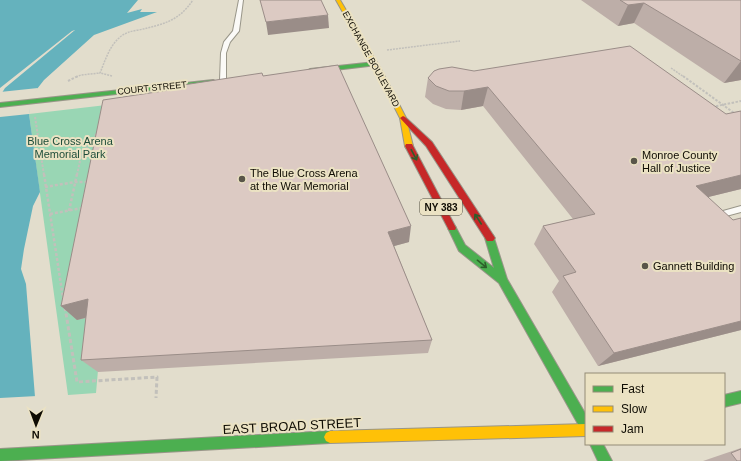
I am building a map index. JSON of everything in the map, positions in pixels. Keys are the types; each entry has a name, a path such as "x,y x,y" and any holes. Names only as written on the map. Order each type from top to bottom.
{"main road":[{"name":"EXCHANGE BOULEVARD","path":"338,0 404,118 429,144 491,239 502,280 585,427"},
{"path":"298,72 375,64"},
{"name":"COURT STREET","path":"0,105 227,80"},
{"name":"EXCHANGE BOULEVARD","path":"404,118 409,145 462,248 502,280"},
{"path":"725,402 741,397"},
{"name":"EAST BROAD STREET","path":"0,455 362,435 585,429"},
{"path":"597,445 606,461"}],"lane":[{"path":"227,80 224,46 228,38 236,31 241,0"},
{"path":"726,212 741,209"}],"path":[{"path":"100,73 108,54 118,39 130,32 161,25 176,19 186,11 193,0"},
{"path":"384,51 460,40"},
{"path":"671,68 741,118"},
{"path":"68,81 81,75 100,73 113,76"},
{"path":"708,107 741,101"},
{"path":"37,111 35,116 45,187 78,382 157,377 156,398"},
{"path":"69,211 81,156 97,133 98,127"},
{"path":"90,144 97,144"},
{"path":"45,187 75,182 90,182"},
{"path":"50,214 87,208"}],"green space":[{"name":"Blue Cross Arena Memorial Park","path":"115,104 78,319 103,313 96,393 68,395 29,114"}],"water":[{"path":"0,0 138,0 127,13 142,9 140,12 157,12 94,35 44,80 30,98 29,114 40,192 33,206 21,269 26,284 35,397 7,461 0,461 0,96 5,88 75,30 0,88"}],"pier":[{"path":"38,88 32,99 29,114 0,117 0,92"},
{"path":"37,396 9,461 0,461 0,398"}],"building":[{"path":"260,0 321,0 328,15 266,22"},
{"path":"620,0 741,0 741,61 644,3 628,5"},
{"path":"630,46 726,114 741,111 741,175 696,186 733,220 741,218 741,321 614,353 563,276 576,272 543,226 595,214 488,87 464,91 449,91 436,86 428,78 434,71 439,69 452,67 474,71"},
{"name":"The Blue Cross Arena at the War Memorial","path":"338,65 411,226 388,232 432,340 81,360 88,299 61,306 103,100 183,88 183,85 262,73 263,76"},
{"path":"741,449 741,461 737,461 731,453"}],"traffic: fast":[{"path":"310,71 375,64"},
{"path":"0,105 213,82"},
{"path":"452,228 462,248 502,280"},
{"path":"490,238 502,280 585,425"},
{"path":"725,401 741,397"},
{"path":"0,455 330,437"},
{"path":"597,445 605,461"}],"traffic: slow":[{"path":"338,0 380,73 403,118 409,146"},
{"path":"330,437 585,430"}],"traffic: jam":[{"path":"403,118 429,144 490,238"},
{"path":"409,146 452,228"}],"place":[{"name":"Monroe County Hall of Justice","path":"634,161"},
{"name":"The Blue Cross Arena at the War Memorial","path":"242,179"},
{"name":"Gannett Building","path":"645,266"}]}
